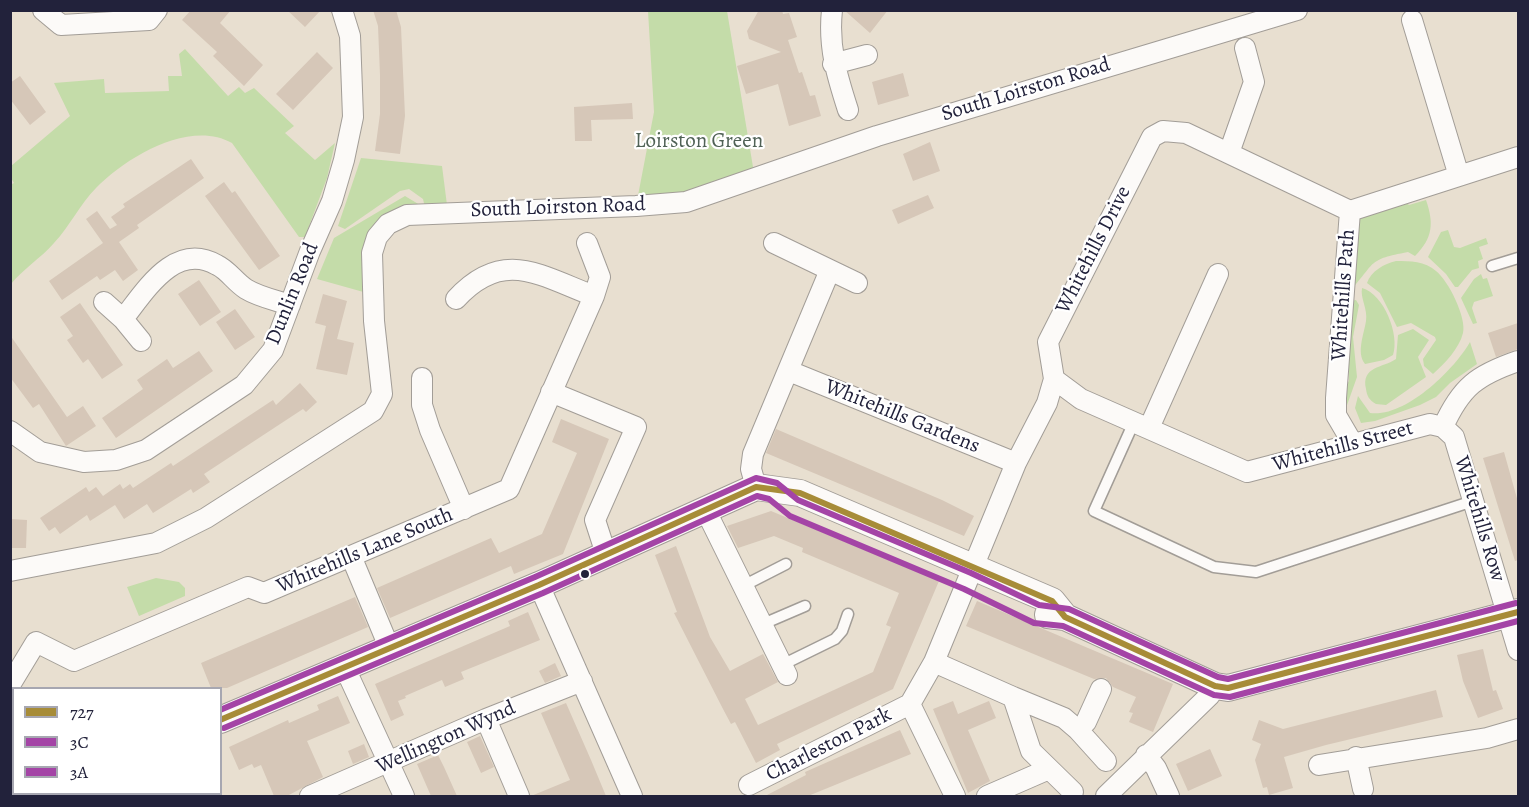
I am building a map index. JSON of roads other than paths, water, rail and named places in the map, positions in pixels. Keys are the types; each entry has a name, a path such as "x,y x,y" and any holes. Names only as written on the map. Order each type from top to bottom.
{"street":[{"path":"43,10 61,25 149,20 157,10"},
{"name":"Dunlin Road","path":"10,431 40,452 84,462 116,460 146,450 244,385 273,350 332,201 353,117 350,36 342,10"},
{"path":"832,10 829,34 833,64 848,110"},
{"name":"South Loirston Road","path":"10,571 156,543 206,518 373,411 382,394 374,321 372,253 377,237 388,224 407,215 443,211 636,206 686,202 877,136 1298,10"},
{"path":"1412,20 1460,176"},
{"path":"1229,153 1254,82 1245,48"},
{"path":"833,64 867,55"},
{"name":"Whitehills Drive","path":"971,574 1016,462 1047,403 1054,379 1048,342 1152,137 1163,131 1174,130 1229,153 1350,211"},
{"name":"Whitehills Path","path":"1353,444 1336,415 1350,211 1518,157"},
{"path":"587,243 600,277 594,296 551,392 636,426 595,520 606,554"},
{"path":"774,243 857,283"},
{"path":"123,319 152,283 174,262 187,258 202,258 218,265 245,289 290,304"},
{"path":"456,299 471,283 490,271 508,269 527,271 594,296"},
{"path":"830,270 753,454 751,469 765,489 793,508 971,574 1037,614 1065,617 1215,686 1228,688 1513,614"},
{"path":"1141,425 1218,274"},
{"path":"104,302 123,319 141,341"},
{"name":"Whitehills Street","path":"1054,379 1081,399 1247,472 1430,424 1443,426 1455,400 1476,381 1518,361"},
{"name":"Whitehills Gardens","path":"789,371 1016,462"},
{"path":"422,378 422,405 427,422 464,508"},
{"name":"Whitehills Lane South","path":"10,685 36,642 74,661 248,587 264,593 508,489 551,392"},
{"name":"Whitehills Row","path":"1443,426 1454,437 1473,501 1513,614 1518,650"},
{"path":"222,719 539,585 706,511 765,489"},
{"path":"706,511 785,670"},
{"path":"351,556 389,647"},
{"name":"Charleston Park","path":"749,785 910,704 933,662 971,574"},
{"path":"539,585 632,796"},
{"path":"933,662 1064,718 1106,761"},
{"path":"344,666 404,796"},
{"name":"Wellington Wynd","path":"310,796 390,763 486,719 582,681"},
{"path":"1106,796 1210,695 1215,686"},
{"path":"1077,730 1086,722 1101,689"},
{"path":"1013,697 1031,751 1073,792"},
{"name":"Charleston Park","path":"910,704 947,794"},
{"path":"486,719 519,796"},
{"path":"1319,765 1356,757 1487,738 1518,729"},
{"path":"1146,755 1156,768 1169,796"},
{"path":"1356,757 1363,789"},
{"path":"987,796 1049,769"}],"lane":[{"path":"1492,266 1518,258"},
{"path":"1141,425 1094,510 1214,567 1256,572 1473,501"},
{"path":"743,586 786,564"},
{"path":"763,624 805,606"},
{"path":"785,670 835,639 842,631 848,614"}],"park label":[{"name":"Loirston Green","path":"699,142"}]}
